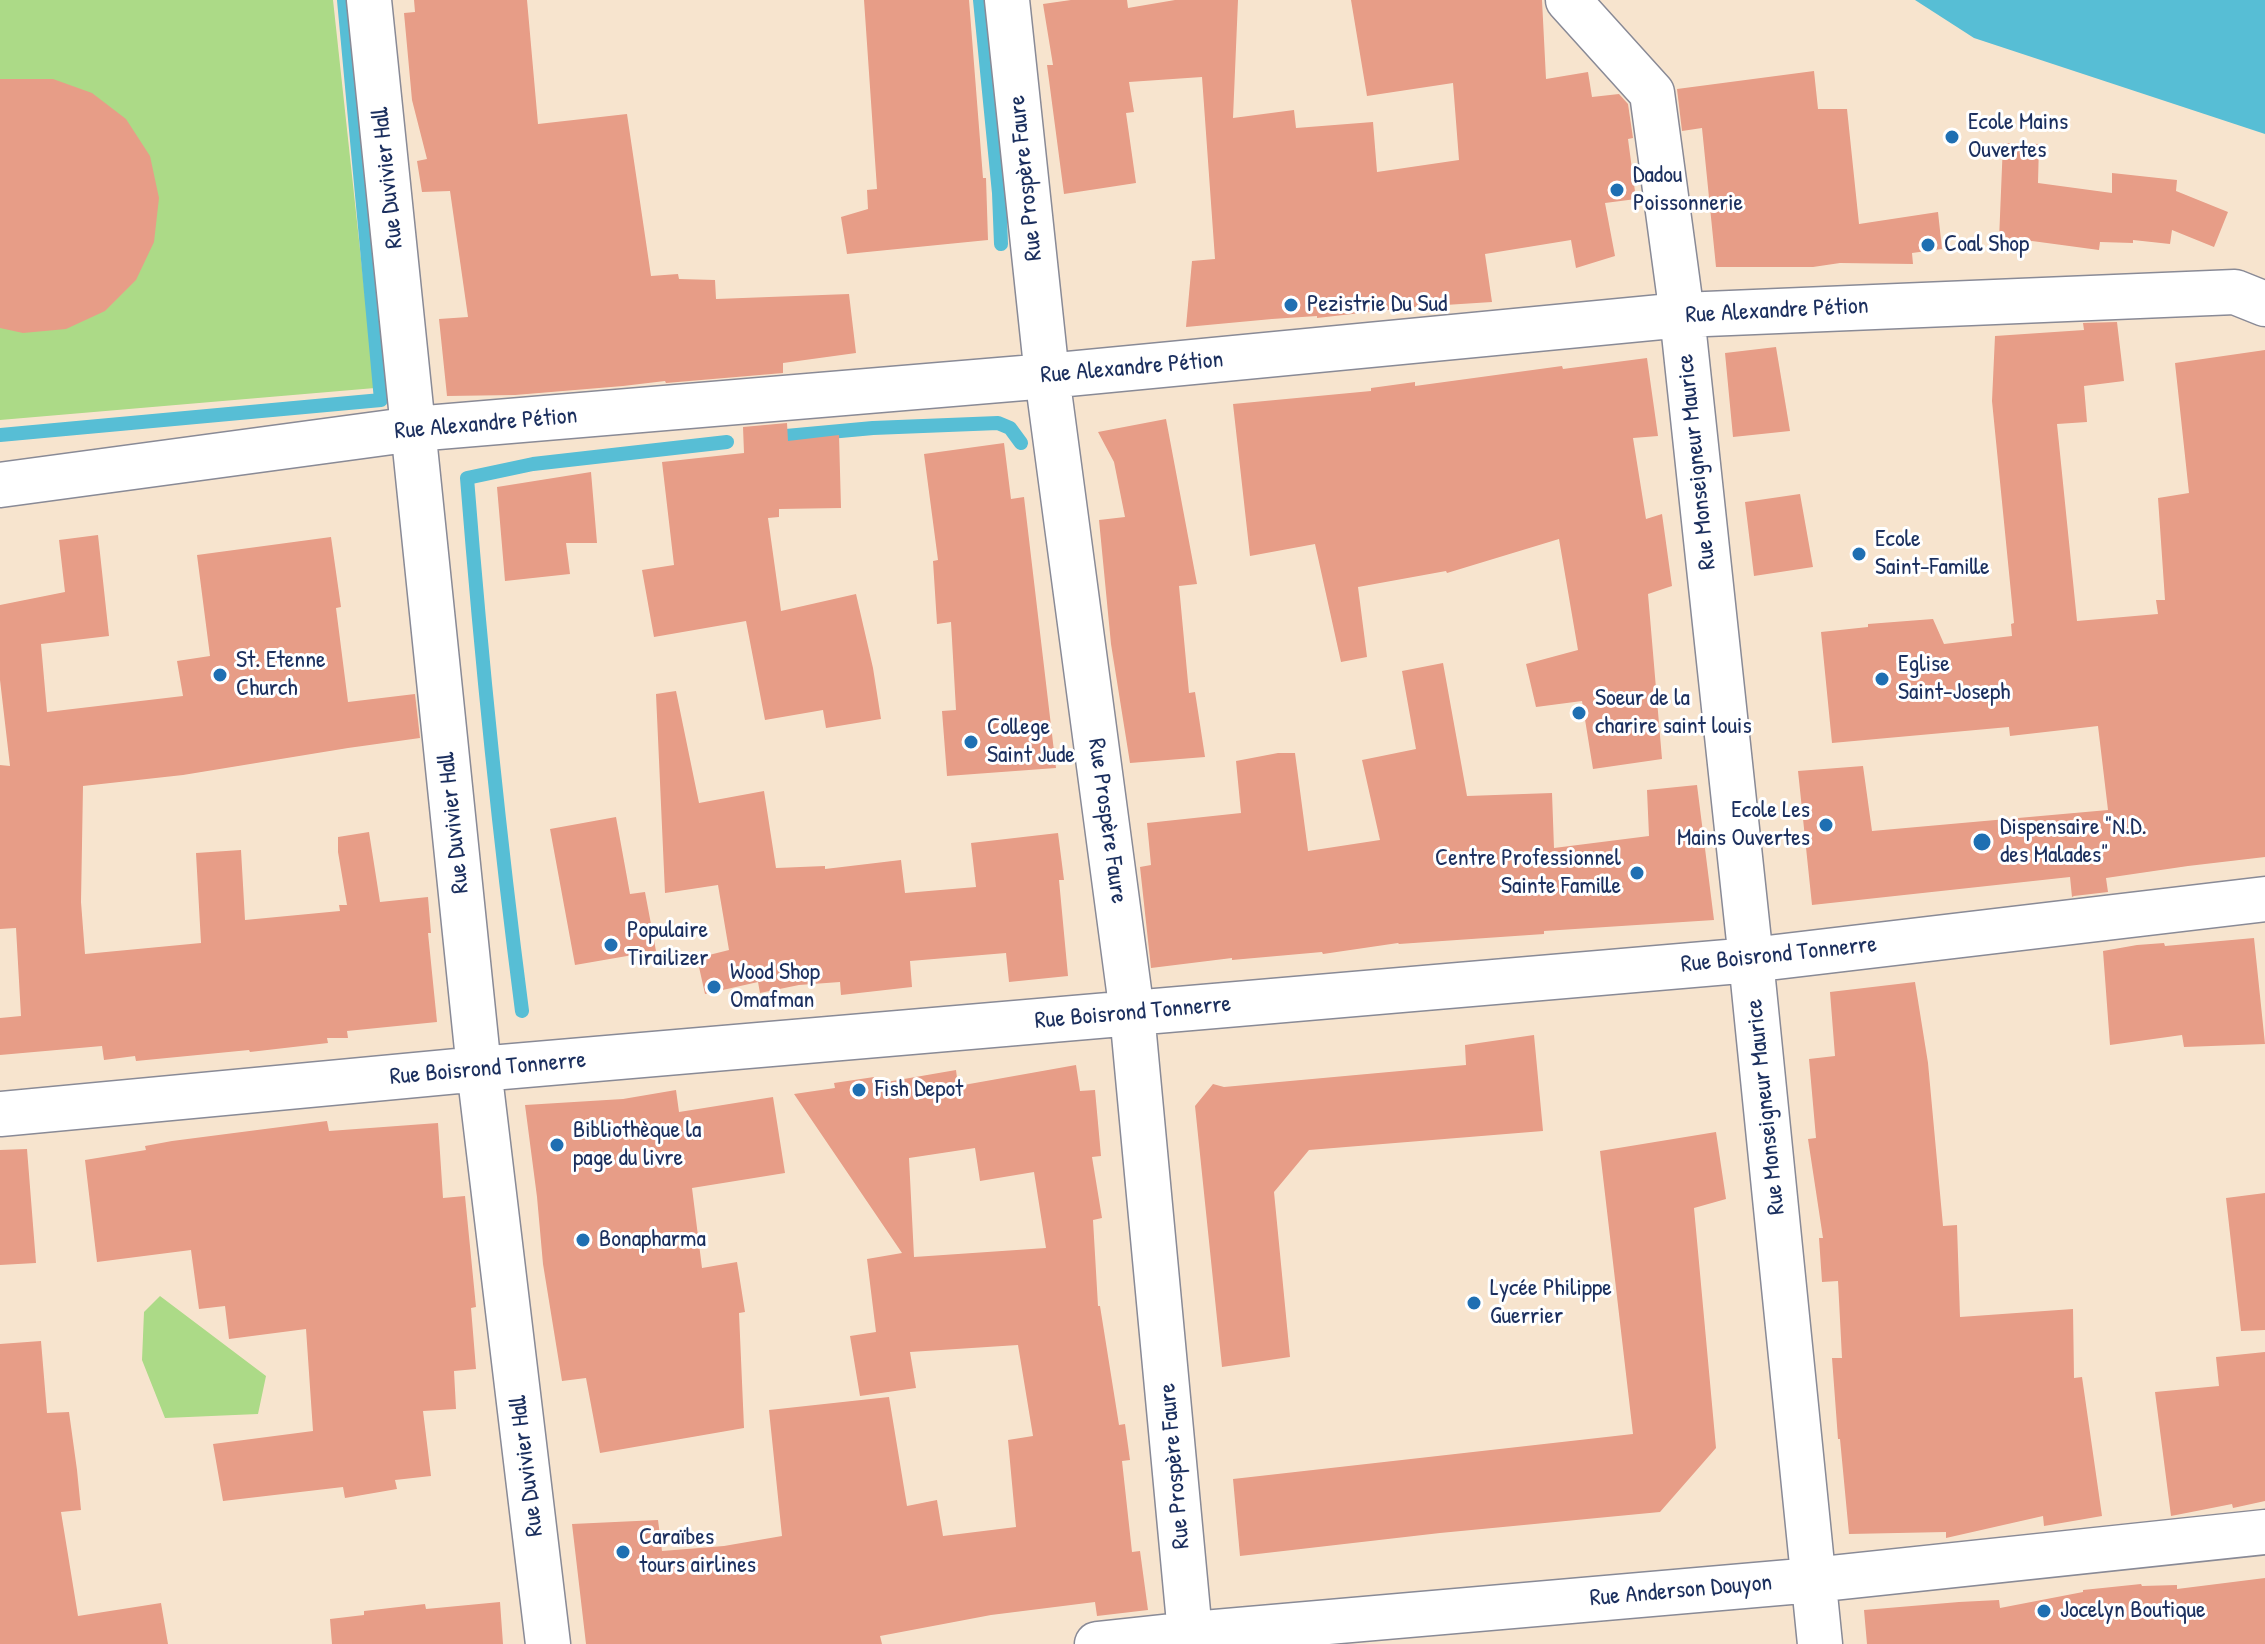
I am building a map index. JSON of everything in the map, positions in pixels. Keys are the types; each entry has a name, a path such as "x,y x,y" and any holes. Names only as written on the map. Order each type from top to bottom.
{"street":[{"name":"Rue Duvivier Hall","path":"369,0 479,1069 548,1644"},
{"name":"Rue Prospère Faure","path":"1007,0 1047,376 1132,1013 1191,1639"},
{"name":"Rue Monseigneur Maurice","path":"1568,0 1652,93 1682,315 1820,1644"},
{"name":"Rue Alexandre Pétion","path":"0,485 414,429 1047,376 1682,315 2235,292 2265,304"},
{"name":"Rue Boisrond Tonnerre","path":"0,1114 479,1069 1751,960 2265,899"},
{"name":"Rue Anderson Douyon","path":"1097,1644 1191,1639 1813,1580 2265,1532"}],"green space":[{"path":"0,0 333,0 375,388 0,420"},
{"path":"160,1296 266,1376 258,1414 165,1418 142,1360 144,1312"}],"water":[{"path":"1915,0 2265,0 2265,134 1974,38"}],"building":[{"path":"414,0 527,0 538,124 627,114 651,276 678,274 679,279 715,280 716,299 849,294 856,353 783,363 783,373 515,395 447,396 439,319 468,317 450,191 422,192 417,161 427,159 412,100 404,13 415,12"},
{"path":"864,0 969,0 983,178 986,178 988,240 847,254 841,217 868,209 867,190 877,189"},
{"path":"1071,0 1127,0 1128,8 1175,0 1238,0 1233,118 1294,110 1296,128 1373,122 1377,172 1459,160 1453,83 1367,96 1351,0 1542,0 1546,79 1588,72 1592,97 1619,94 1628,104 1633,138 1628,139 1636,199 1605,203 1615,256 1576,268 1571,240 1485,254 1492,302 1186,327 1192,261 1215,259 1202,77 1129,82 1134,112 1126,113 1136,183 1064,194 1047,65 1053,65 1043,4"},
{"path":"1814,71 1818,109 1847,109 1859,224 1938,212 1942,249 1912,253 1913,264 1716,267 1702,128 1682,131 1677,89"},
{"path":"0,79 53,79 92,93 126,119 150,156 159,198 154,242 136,280 105,311 66,329 23,333 0,328"},
{"path":"2003,143 2039,144 2038,183 2112,193 2112,173 2177,180 2176,191 2228,212 2214,247 2172,230 2170,244 2133,240 2133,243 2100,242 2099,250 1999,240"},
{"path":"2117,322 2124,381 2084,386 2087,422 2057,424 2077,621 2158,614 2156,600 2165,600 2158,498 2189,493 2175,363 2265,350 2265,857 2106,878 2108,892 2072,897 2070,877 1812,905 1798,771 1863,766 1872,831 2108,810 2098,726 2010,736 2009,727 1832,743 1821,632 1868,627 1868,624 1933,619 1944,644 2012,636 2011,624 2014,623 1992,401 1995,336 2084,330 2083,323"},
{"path":"1776,347 1790,431 1733,437 1725,353"},
{"path":"1647,358 1658,436 1633,438 1646,519 1662,514 1672,586 1648,594 1662,759 1593,769 1582,701 1536,707 1526,664 1578,650 1559,539 1447,573 1358,587 1367,657 1341,662 1315,544 1250,556 1233,404"},
{"path":"1166,419 1197,584 1179,586 1189,693 1195,692 1205,757 1130,763 1111,644 1099,520 1125,517 1114,462 1098,432"},
{"path":"787,423 788,441 839,435 841,508 779,509 779,517 768,518 781,611 856,594 881,719 826,728 823,710 765,720 746,621 654,637 642,570 674,565 662,462 744,453 743,427"},
{"path":"1004,443 1011,499 1024,497 1056,768 947,776 942,711 956,710 951,622 937,624 933,561 938,560 924,454"},
{"path":"591,472 597,543 566,543 570,574 505,581 497,487"},
{"path":"1800,494 1813,567 1754,576 1745,502"},
{"path":"98,535 109,636 41,644 47,712 183,696 177,661 210,656 197,555 331,537 341,607 336,608 348,702 415,694 420,738 183,775 83,786 81,902 85,954 201,943 196,853 241,850 245,920 340,911 339,905 347,905 338,837 369,832 380,902 428,897 431,933 428,933 437,1022 347,1031 348,1038 327,1038 328,1043 136,1061 135,1056 104,1060 102,1046 0,1055 0,1018 21,1016 16,928 0,929 0,765 10,766 0,680 0,605 65,592 59,540"},
{"path":"1443,663 1467,796 1552,793 1554,848 1649,836 1647,790 1697,785 1714,920 1398,943 1323,954 1232,958 1151,968 1140,867 1151,865 1147,823 1241,813 1236,761 1295,753 1308,851 1380,840 1362,760 1416,749 1402,671"},
{"path":"676,691 699,803 764,791 776,868 825,866 825,869 901,860 905,893 976,887 971,843 1058,833 1064,880 1059,880 1068,976 1009,982 1006,953 910,961 912,987 841,995 840,982 799,985 760,993 758,982 705,994 697,958 729,950 718,885 665,893 656,694"},
{"path":"616,817 630,894 645,892 656,951 575,965 550,829"},
{"path":"2254,938 2265,1044 2184,1047 2182,1035 2110,1045 2103,951 2137,945 2164,943 2165,946"},
{"path":"1915,982 1928,1063 1943,1226 1957,1225 1960,1317 2073,1309 2074,1378 2082,1377 2102,1516 2044,1526 2043,1516 1946,1538 1946,1532 1849,1534 1832,1358 1842,1358 1838,1281 1822,1282 1819,1238 1823,1238 1808,1139 1816,1138 1809,1059 1835,1056 1830,992"},
{"path":"1534,1035 1543,1131 1309,1150 1274,1192 1290,1357 1222,1367 1195,1106 1213,1084 1224,1087 1466,1065 1465,1045"},
{"path":"1076,1065 1080,1091 1095,1090 1101,1156 1092,1157 1102,1218 1093,1220 1098,1306 1119,1425 1125,1424 1130,1460 1122,1461 1132,1552 1140,1551 1148,1610 1097,1616 1095,1602 991,1615 880,1636 882,1644 586,1644 572,1524 658,1520 662,1551 724,1546 782,1536 769,1410 889,1397 907,1506 937,1500 943,1536 1016,1527 1008,1440 1033,1436 1018,1345 910,1352 916,1388 860,1396 850,1336 876,1332 867,1259 902,1253 794,1094 835,1088 834,1083 874,1077 875,1084 956,1070 958,1086","holes":["975,1148 980,1181 1034,1172 1046,1248 914,1257 909,1158"]},
{"path":"676,1090 679,1112 773,1097 785,1173 692,1188 702,1268 737,1262 745,1312 739,1313 744,1428 600,1453 586,1378 562,1381 543,1264 525,1105 623,1099"},
{"path":"327,1121 329,1131 438,1123 443,1198 465,1196 476,1307 471,1308 476,1369 454,1371 456,1409 423,1411 431,1476 395,1480 397,1489 345,1498 343,1487 223,1501 213,1444 313,1431 306,1329 229,1339 225,1306 199,1309 191,1250 97,1262 85,1160 146,1150 145,1146 172,1141"},
{"path":"1716,1132 1726,1199 1694,1208 1716,1448 1660,1512 1240,1556 1233,1479 1633,1434 1600,1151"},
{"path":"27,1149 36,1263 0,1265 0,1150"},
{"path":"2265,1193 2265,1330 2241,1331 2226,1198"},
{"path":"41,1341 47,1413 69,1412 77,1470 81,1510 61,1512 78,1616 161,1603 168,1644 0,1644 0,1344"},
{"path":"2265,1352 2265,1501 2171,1516 2155,1392 2219,1386 2216,1357"},
{"path":"2265,1578 2265,1644 1867,1644 1864,1610 1999,1600 2000,1608 2083,1590 2141,1584 2177,1585 2177,1589"},
{"path":"500,1602 503,1644 332,1644 330,1619 364,1615 364,1611 425,1604 426,1609"}],"waterway":[{"path":"0,435 381,400 344,0"},
{"path":"980,0 1001,244"},
{"path":"786,436 873,428 998,423 1010,428 1021,443"},
{"path":"522,1011 491,745 467,478 533,464 727,442"}],"place":[{"name":"Ecole Mains Ouvertes","path":"1952,137"},
{"name":"Dadou Poissonnerie","path":"1617,190"},
{"name":"Coal Shop","path":"1928,245"},
{"name":"Pezistrie Du Sud","path":"1291,305"},
{"name":"Ecole Saint-Famille","path":"1859,554"},
{"name":"St. Etenne Church","path":"220,675"},
{"name":"Eglise Saint-Joseph","path":"1882,679"},
{"name":"Soeur de la charire saint louis","path":"1579,713"},
{"name":"College Saint Jude","path":"971,742"},
{"name":"Ecole Les Mains Ouvertes","path":"1826,825"},
{"name":"Dispensaire \"N.D. des Malades\"","path":"1982,842"},
{"name":"Centre Professionnel Sainte Famille","path":"1637,873"},
{"name":"Populaire Tirailizer","path":"611,945"},
{"name":"Wood Shop Omafman","path":"714,987"},
{"name":"Fish Depot","path":"859,1090"},
{"name":"Bibliothèque la page du livre","path":"557,1145"},
{"name":"Bonapharma","path":"583,1240"},
{"name":"Lycée Philippe Guerrier","path":"1474,1303"},
{"name":"Caraïbes tours airlines","path":"623,1552"},
{"name":"Jocelyn Boutique","path":"2044,1611"}]}
